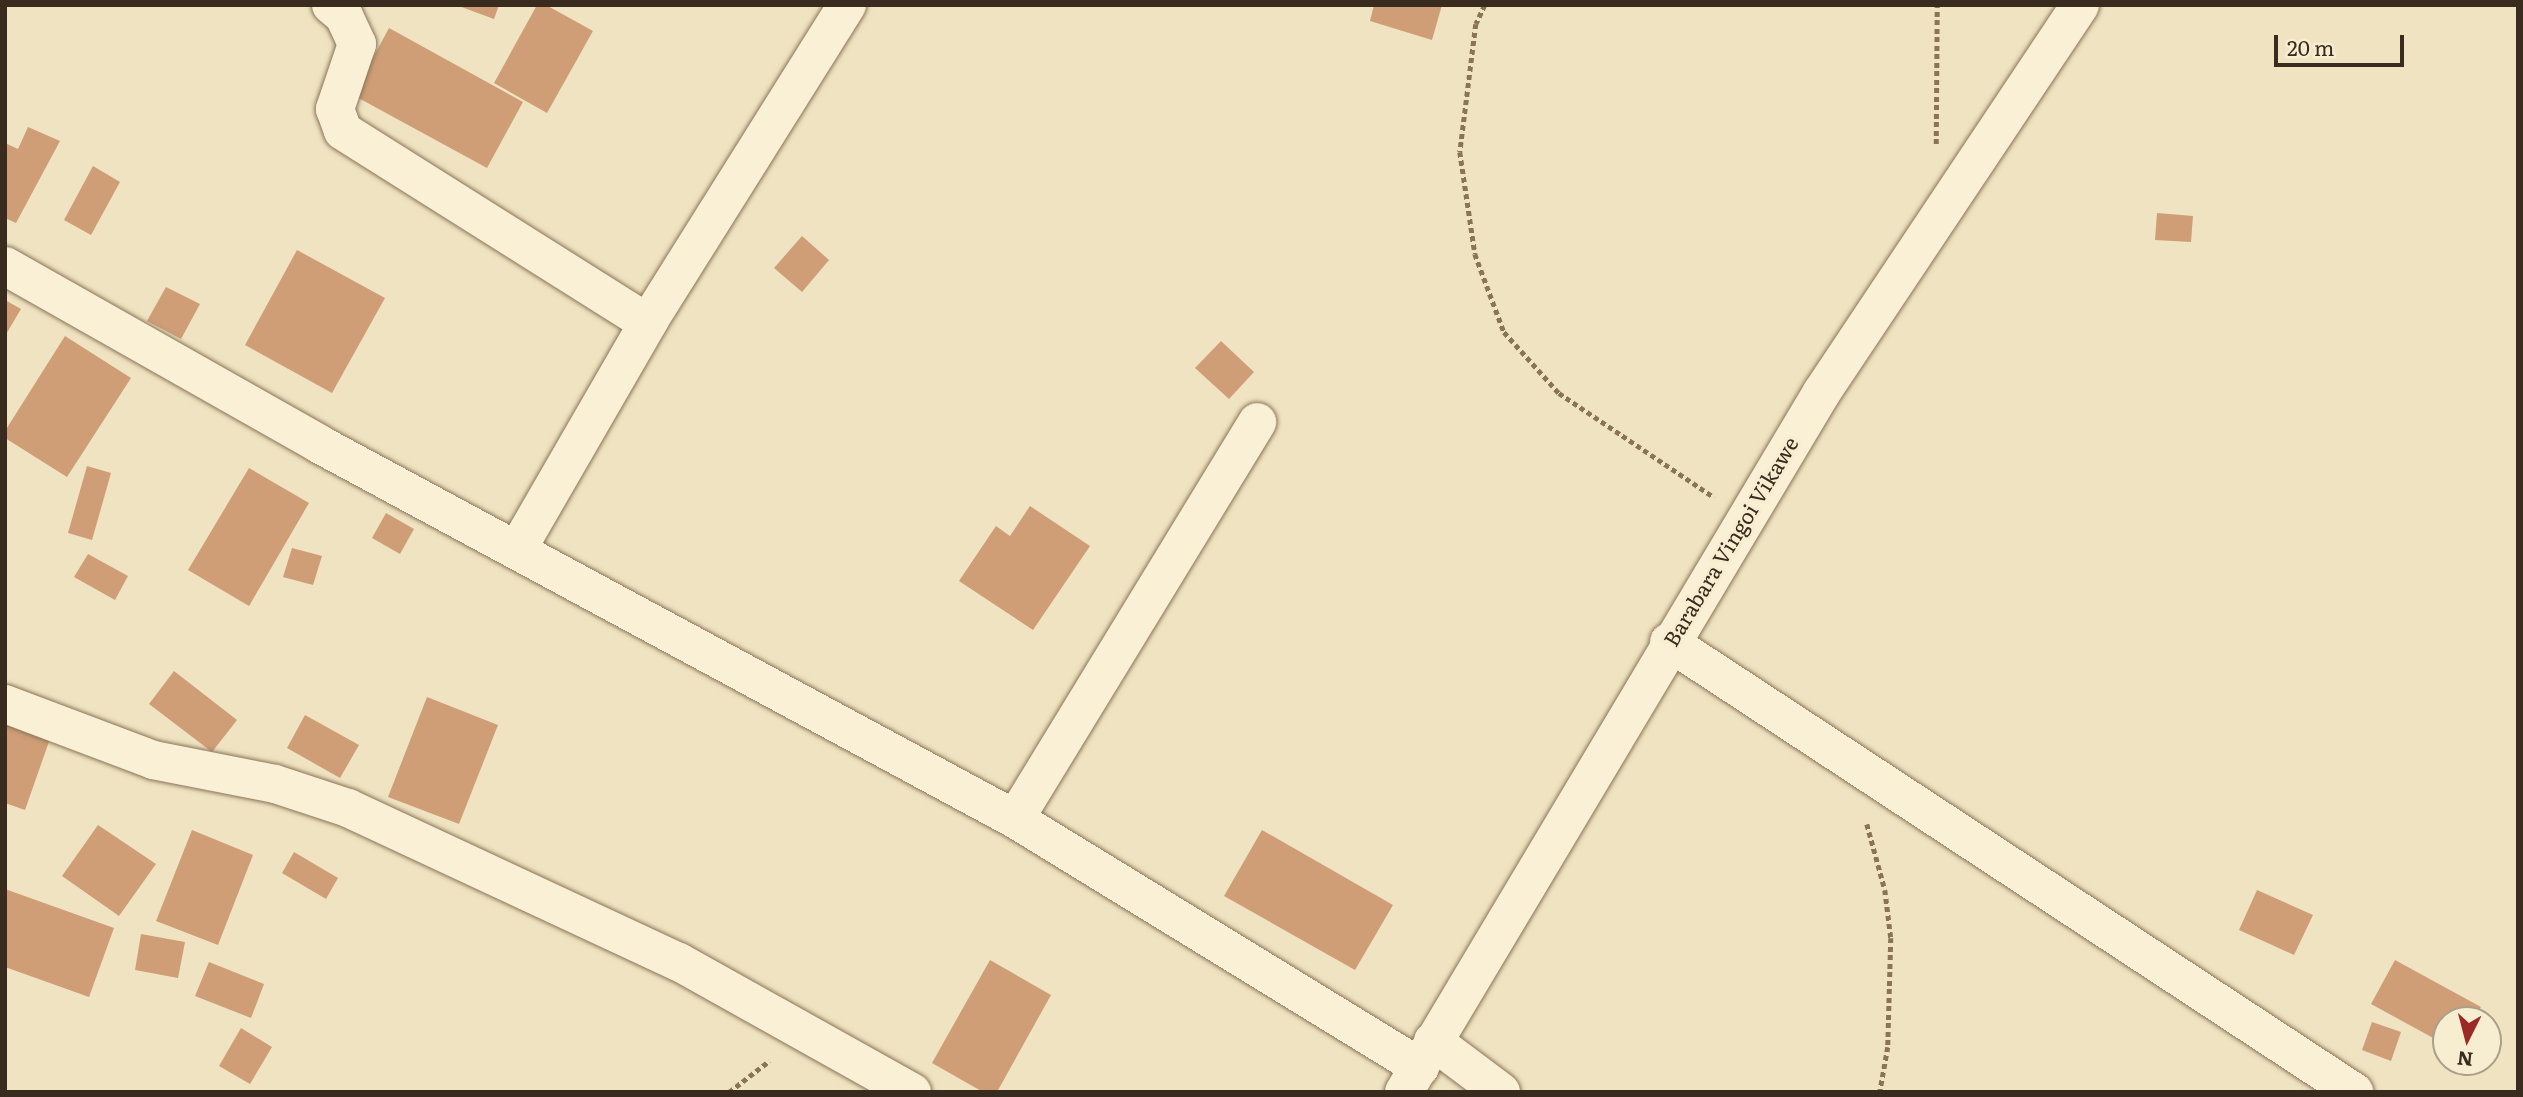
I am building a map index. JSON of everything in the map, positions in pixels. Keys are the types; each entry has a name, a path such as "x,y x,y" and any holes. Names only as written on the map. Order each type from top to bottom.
{"street":[{"path":"331,5 344,16 357,44 335,109 343,131 648,323"},
{"path":"517,548 648,323 847,5"},
{"name":"Barabara Vingoi Vikawe","path":"1419,1067 1744,518 1936,215 2080,5"},
{"path":"5,266 319,444 517,548 1015,820 1419,1067 1501,1092"},
{"path":"1015,820 1257,422"},
{"path":"1669,642 2354,1092"},
{"path":"5,704 153,760 275,784 348,808 679,962 912,1092"}],"path":[{"path":"1485,5 1476,24 1460,152 1475,254 1504,332 1559,393 1744,518"},
{"path":"1936,215 1937,5"},
{"path":"1848,759 1885,890 1891,937 1888,1047 1880,1092"}],"building":[{"path":"456,5 499,5 494,19"},
{"path":"537,5 546,5 593,31 547,113 494,83"},
{"path":"1374,5 1442,5 1432,40 1370,21"},
{"path":"389,28 523,102 487,168 353,95"},
{"path":"28,127 60,141 16,223 5,218 5,143 18,149"},
{"path":"93,166 120,182 91,235 64,220"},
{"path":"2157,213 2193,216 2191,242 2155,240"},
{"path":"802,236 829,260 802,292 774,268"},
{"path":"297,250 385,298 332,393 245,345"},
{"path":"166,287 200,304 181,339 147,321"},
{"path":"5,300 21,309 5,336"},
{"path":"65,336 131,378 67,477 5,438 5,431"},
{"path":"1221,341 1254,372 1229,399 1195,368"},
{"path":"87,466 111,473 92,540 68,533"},
{"path":"249,468 309,503 249,606 188,570"},
{"path":"1030,506 1090,546 1033,630 959,581 996,526 1010,536"},
{"path":"386,513 414,529 400,554 372,538"},
{"path":"292,548 322,556 313,585 283,577"},
{"path":"88,554 128,576 115,600 74,577"},
{"path":"174,671 237,720 212,752 149,704"},
{"path":"427,697 498,725 459,824 388,797"},
{"path":"305,715 359,745 340,778 287,748"},
{"path":"5,717 52,733 25,810 5,803"},
{"path":"98,825 156,864 119,916 62,876"},
{"path":"192,830 253,855 218,945 156,921"},
{"path":"1262,830 1393,905 1355,970 1224,896"},
{"path":"294,852 338,878 326,899 282,873"},
{"path":"5,889 114,928 89,997 5,967"},
{"path":"2257,890 2313,915 2294,955 2239,930"},
{"path":"141,934 185,942 178,978 135,970"},
{"path":"990,960 1051,995 997,1092 983,1092 932,1063"},
{"path":"2395,960 2479,1006 2432,1006 2432,1037 2371,1004"},
{"path":"209,962 264,984 251,1018 195,996"},
{"path":"2372,1022 2401,1032 2391,1061 2362,1050"},
{"path":"241,1028 272,1047 250,1084 219,1066"}]}
